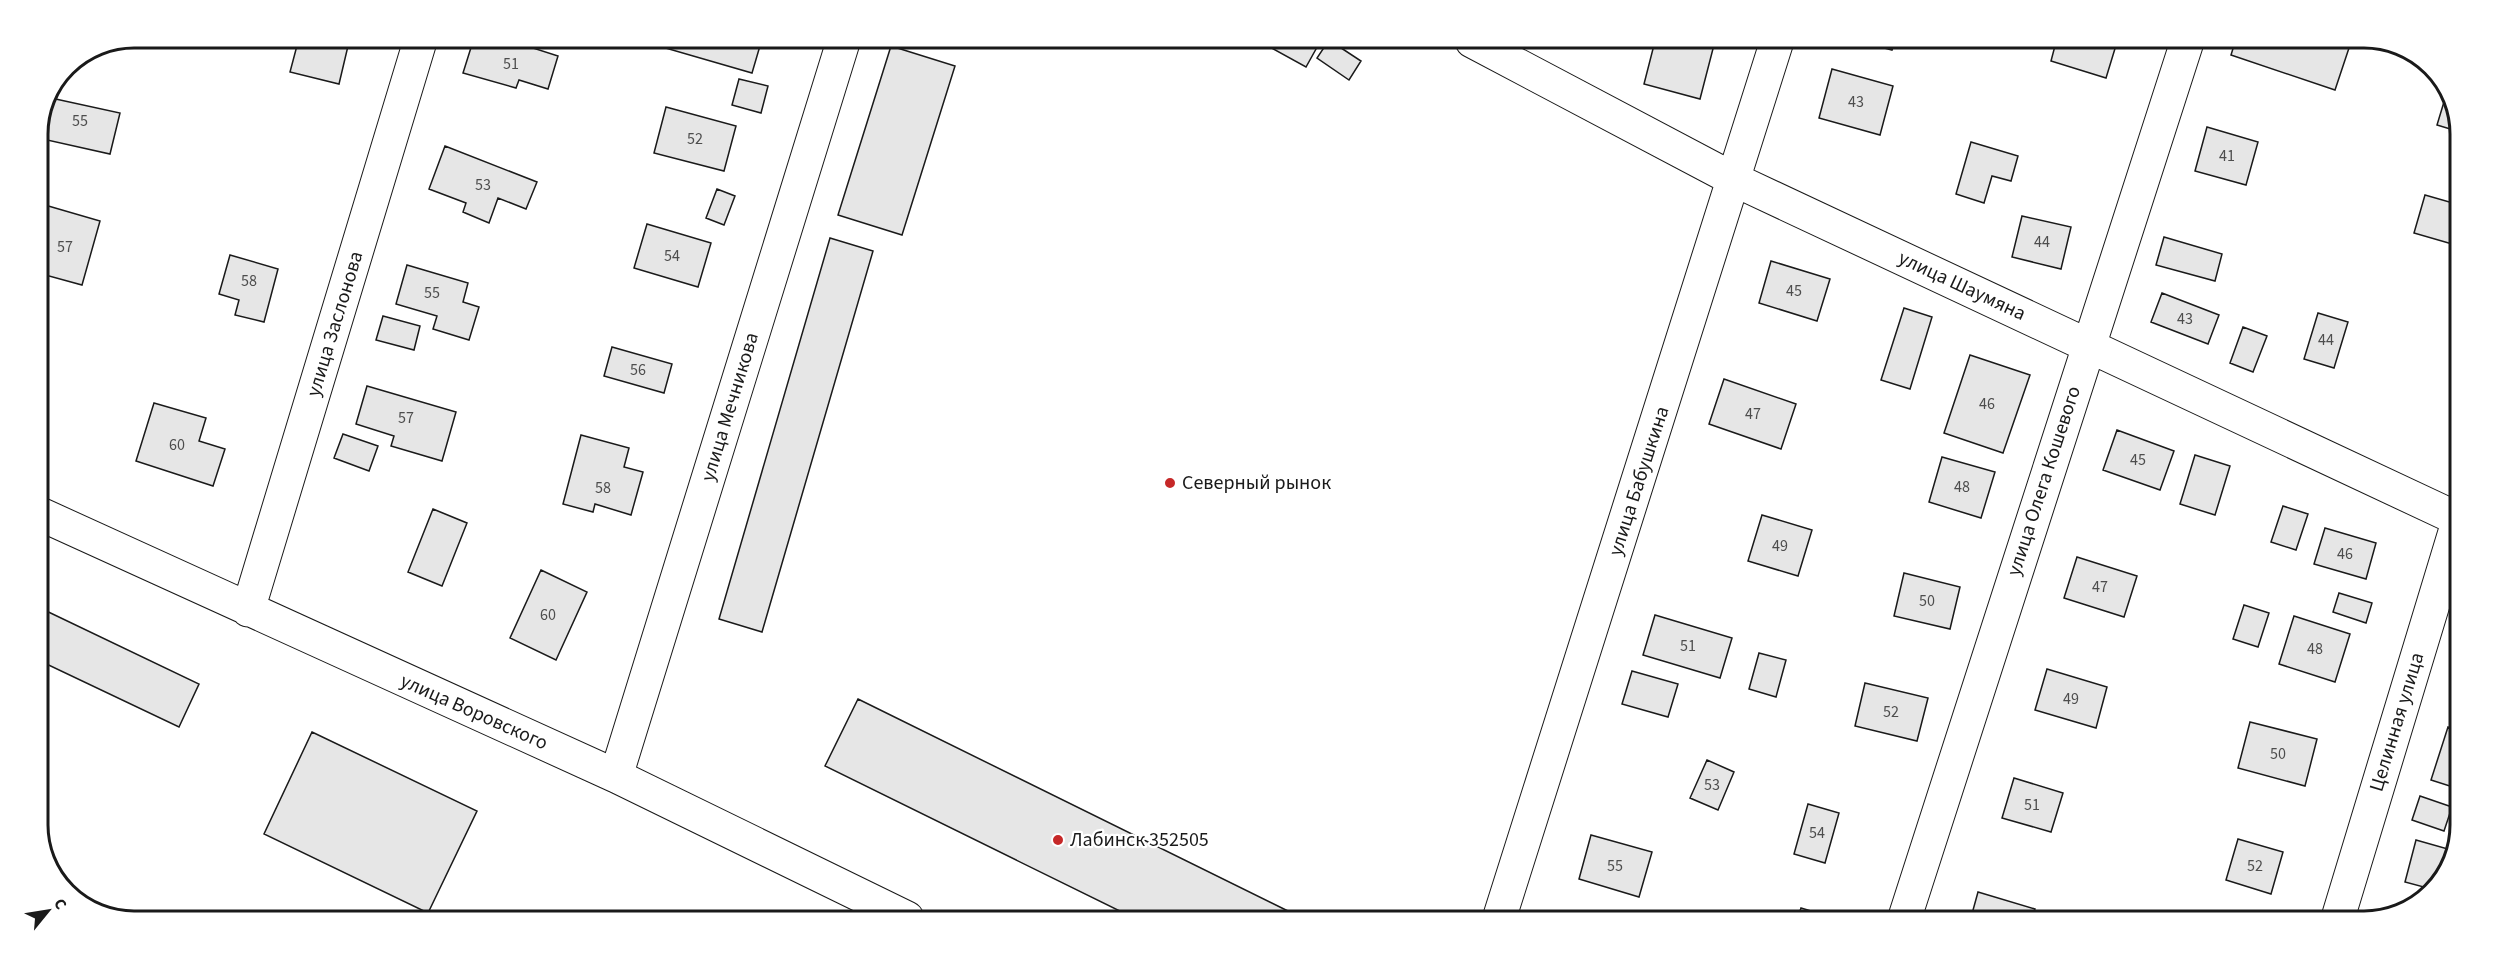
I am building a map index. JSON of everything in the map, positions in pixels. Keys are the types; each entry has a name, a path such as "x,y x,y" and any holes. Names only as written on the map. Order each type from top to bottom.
{"street":[{"name":"улица Заслонова","path":"248,610 418,48"},
{"name":"улица Мечникова","path":"616,776 840,48"},
{"name":"улица Шаумяна","path":"1485,48 1735,180 2450,516"},
{"name":"улица Бабушкина","path":"1502,911 1775,48"},
{"name":"улица Олега Кошевого","path":"1907,911 2185,48"},
{"name":"улица Воровского","path":"48,518 616,776 893,911"},
{"name":"Целинная улица","path":"2340,911 2450,547"}],"building":[{"path":"296,48 348,48 339,84 290,72"},
{"path":"471,48 533,48 558,56 548,89 519,80 516,88 463,73"},
{"path":"665,48 759,48 752,73"},
{"path":"890,48 897,48 955,66 902,235 838,215"},
{"path":"1272,48 1317,48 1306,67"},
{"path":"1324,48 1341,48 1361,61 1349,80 1317,58"},
{"path":"1653,48 1713,48 1700,99 1644,84"},
{"path":"2054,48 2115,48 2106,78 2051,61"},
{"path":"2233,48 2349,48 2335,90 2231,55"},
{"path":"1832,69 1893,86 1880,135 1819,118"},
{"path":"739,79 768,86 761,113 732,105"},
{"path":"56,99 120,113 110,154 48,140 50,117"},
{"path":"2443,104 2450,129 2437,125"},
{"path":"666,107 736,126 724,171 654,153"},
{"path":"2207,127 2258,142 2246,185 2195,171"},
{"path":"1971,142 2018,156 2011,181 1992,176 1984,203 1956,194"},
{"path":"445,146 537,182 526,209 498,198 489,223 463,212 466,203 429,189"},
{"path":"717,189 735,196 724,225 706,218"},
{"path":"2425,195 2450,202 2450,243 2414,233"},
{"path":"48,206 100,221 82,285 48,276"},
{"path":"2022,216 2071,227 2061,269 2012,257"},
{"path":"647,224 711,243 698,287 634,268"},
{"path":"2164,237 2222,254 2215,281 2156,265"},
{"path":"830,238 873,251 762,632 719,619"},
{"path":"230,255 278,269 264,322 235,315 239,300 219,294"},
{"path":"1771,261 1830,279 1817,321 1759,303"},
{"path":"407,265 468,283 463,302 479,307 469,340 433,329 437,316 396,304"},
{"path":"2162,293 2219,315 2208,344 2151,322"},
{"path":"1904,308 1932,317 1910,389 1881,380"},
{"path":"2318,313 2348,322 2334,368 2304,359"},
{"path":"383,316 420,326 414,350 376,340"},
{"path":"2243,327 2267,336 2253,372 2230,363"},
{"path":"612,347 672,364 664,393 604,376"},
{"path":"1970,355 2030,375 2003,453 1944,433"},
{"path":"1724,379 1796,404 1781,449 1709,424"},
{"path":"367,386 456,412 442,461 391,446 394,436 356,424"},
{"path":"154,403 206,418 199,441 225,449 213,486 136,461"},
{"path":"2117,430 2174,451 2160,490 2103,470"},
{"path":"343,434 378,446 369,471 334,458"},
{"path":"581,435 629,448 624,467 643,472 631,515 595,504 593,512 563,504"},
{"path":"2195,455 2230,466 2215,515 2180,504"},
{"path":"1942,457 1995,472 1981,518 1929,502"},
{"path":"2283,506 2308,514 2296,550 2271,542"},
{"path":"433,509 467,523 442,586 408,572"},
{"path":"1762,515 1812,530 1798,576 1748,561"},
{"path":"2325,528 2376,543 2366,579 2314,564"},
{"path":"2077,557 2137,576 2124,617 2064,598"},
{"path":"541,570 587,592 556,660 510,638"},
{"path":"1904,573 1960,587 1950,629 1894,616"},
{"path":"2339,593 2372,603 2366,623 2333,612"},
{"path":"2244,605 2269,613 2258,647 2233,639"},
{"path":"48,612 199,684 179,727 48,665"},
{"path":"1655,615 1732,638 1720,678 1643,655"},
{"path":"2294,616 2350,634 2335,682 2279,664"},
{"path":"1759,653 1786,660 1776,697 1749,689"},
{"path":"2047,669 2107,687 2096,728 2035,710"},
{"path":"1632,671 1678,684 1668,717 1622,704"},
{"path":"1865,683 1928,698 1917,741 1855,726"},
{"path":"858,699 1288,911 1120,911 825,766"},
{"path":"2250,722 2317,739 2305,786 2238,768"},
{"path":"2448,727 2450,728 2450,786 2431,780"},
{"path":"312,732 477,811 429,911 424,911 264,834"},
{"path":"1707,760 1734,772 1718,810 1690,798"},
{"path":"2014,778 2063,793 2051,832 2002,818"},
{"path":"2420,796 2450,806 2444,831 2412,820"},
{"path":"1808,804 1839,813 1825,863 1794,854"},
{"path":"1591,835 1652,852 1639,897 1579,879"},
{"path":"2238,839 2283,852 2271,894 2226,880"},
{"path":"2416,840 2446,848 2438,868 2425,886 2405,882"},
{"path":"1978,892 2035,909 2034,911 1973,911"}],"place":[{"name":"Северный рынок","path":"1170,483"},
{"name":"Лабинск 352505","path":"1058,840"}]}
